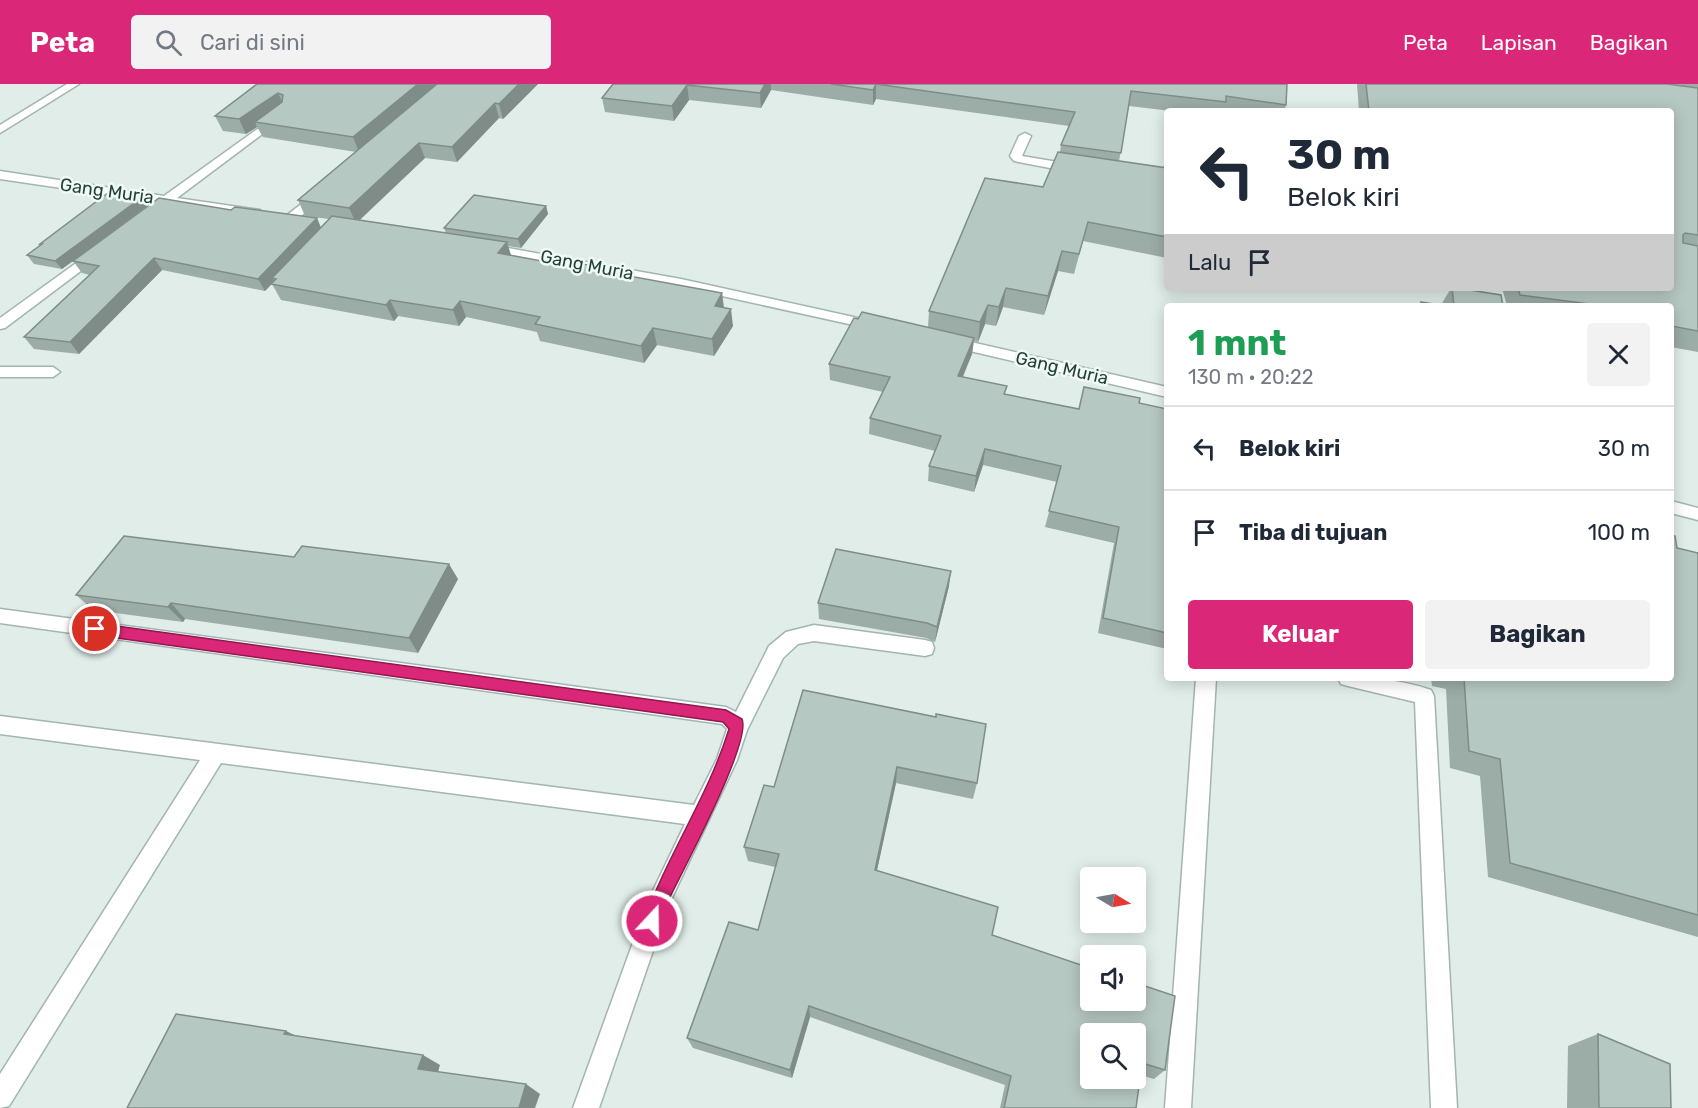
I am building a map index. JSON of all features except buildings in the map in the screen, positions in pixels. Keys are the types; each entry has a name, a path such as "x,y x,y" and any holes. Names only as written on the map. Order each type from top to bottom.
{"street":[{"path":"0,130 74,84"},
{"path":"150,212 284,113"},
{"path":"1025,136 1016,156 1018,159 1089,170"},
{"name":"Gang Muria","path":"0,175 314,221"},
{"path":"280,216 327,188"},
{"path":"0,325 107,244"},
{"name":"Gang Muria","path":"477,247 620,271 886,328"},
{"name":"Gang Muria","path":"933,339 1164,391"},
{"path":"0,372 53,372"},
{"path":"1674,508 1698,514"},
{"path":"0,616 726,716 736,723 737,729"},
{"path":"586,1108 659,901 727,760 737,729 776,652 793,637 814,633 925,648"},
{"path":"1178,1108 1206,681"},
{"path":"1361,681 1424,696 1444,1108"},
{"path":"0,725 700,816"},
{"path":"0,1096 216,753"}],"route":[{"path":"95,629 726,716 736,723 737,729 727,760 659,901 652,921"}]}
